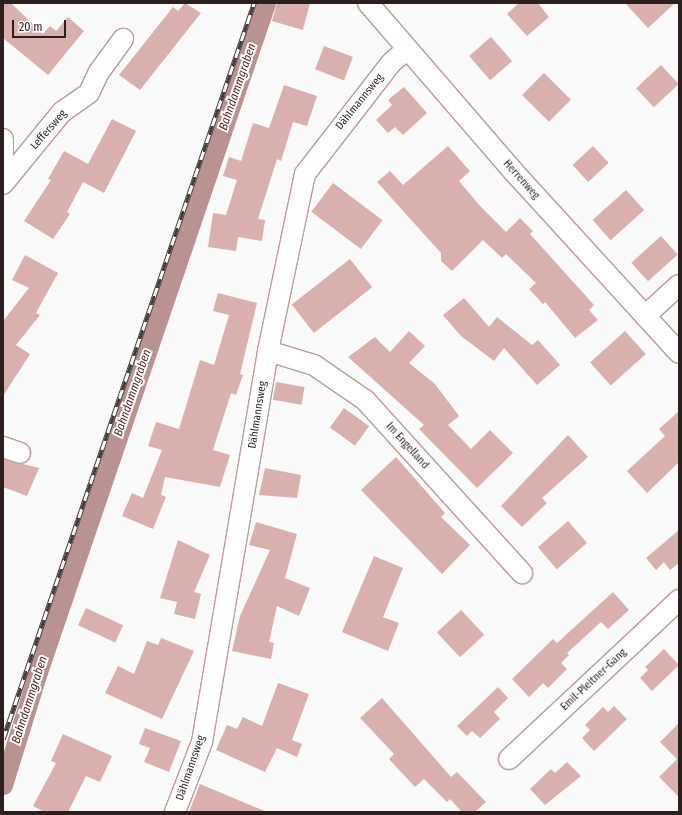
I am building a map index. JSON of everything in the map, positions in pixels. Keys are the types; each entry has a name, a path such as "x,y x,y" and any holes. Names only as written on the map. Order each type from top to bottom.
{"street":[{"name":"Herrenweg","path":"368,3 407,49 679,353"},
{"name":"Leffersweg","path":"3,184 62,112 89,93 99,72 123,39"},
{"name":"Dählmannsweg","path":"175,812 202,742 268,351 305,174 391,63 407,49"},
{"path":"3,139 3,174"},
{"path":"645,316 679,285"},
{"name":"Im Engelland","path":"268,351 314,364 365,400 522,573"},
{"name":"Emil-Pleitner-Gang","path":"509,759 679,600"}],"building":[{"path":"3,3 11,3 43,34 50,26 56,31 68,17 84,31 48,75 3,38"},
{"path":"185,3 201,13 140,90 119,75 173,7 178,11"},
{"path":"277,3 310,3 303,30 272,21"},
{"path":"519,3 538,3 549,17 527,36 507,14"},
{"path":"625,3 675,3 648,28"},
{"path":"491,37 512,61 490,80 469,56"},
{"path":"324,46 353,57 344,80 315,69"},
{"path":"661,65 679,84 654,107 636,88"},
{"path":"544,73 571,100 549,122 522,95"},
{"path":"284,85 317,96 307,126 293,122 281,161 277,159 258,219 265,220 262,241 238,237 236,251 208,247 213,213 226,215 237,180 223,176 229,157 241,161 253,123 269,128"},
{"path":"404,87 427,113 403,135 395,127 388,133 376,120 392,105 388,100"},
{"path":"112,119 136,131 104,193 83,182 67,212 70,214 53,239 24,221 51,180 48,179 64,151 88,164"},
{"path":"448,146 470,171 459,181 480,206 506,232 520,218 533,231 530,234 594,305 589,310 598,320 575,338 545,302 543,304 529,289 536,283 506,254 502,258 483,240 452,271 441,261 441,253 377,182 390,171 403,185"},
{"path":"593,146 609,163 588,182 573,165"},
{"path":"333,183 383,220 361,249 311,212"},
{"path":"626,190 644,210 611,240 593,220"},
{"path":"661,236 678,255 648,281 631,263"},
{"path":"25,255 58,273 36,313 40,315 16,345 30,354 3,396 3,321 29,288 12,280"},
{"path":"350,259 372,287 314,333 292,305"},
{"path":"218,293 257,303 240,374 243,375 236,395 231,393 213,450 230,455 220,487 165,477 161,495 166,497 153,529 122,516 132,493 143,498 162,450 148,446 156,422 179,429 200,360 214,365 229,315 213,311"},
{"path":"464,298 489,327 497,317 532,345 538,340 560,365 537,385 504,348 494,361 461,336 443,315"},
{"path":"409,331 425,346 409,363 435,384 459,416 448,425 471,449 490,430 513,453 477,488 419,429 424,425 348,357 375,337 390,352"},
{"path":"625,331 646,354 611,385 590,362"},
{"path":"276,382 305,387 301,405 273,400"},
{"path":"344,408 369,426 355,446 330,427"},
{"path":"679,411 679,462 647,493 627,471 665,436 659,429"},
{"path":"568,435 588,457 542,498 547,503 522,527 501,506"},
{"path":"396,457 445,513 441,517 470,545 442,574 361,490"},
{"path":"3,459 39,468 27,496 3,487"},
{"path":"265,468 301,475 297,498 259,495"},
{"path":"568,521 587,543 557,569 538,547"},
{"path":"256,522 297,534 285,578 310,588 299,616 277,606 269,642 274,643 271,659 232,651 240,616 270,550 249,545"},
{"path":"679,530 679,563 670,570 664,562 656,570 646,558"},
{"path":"178,540 210,555 194,592 201,594 195,619 174,614 177,602 160,598"},
{"path":"374,556 403,568 383,617 399,623 388,651 342,632"},
{"path":"613,592 629,610 608,629 601,622 567,653 569,655 561,663 567,669 548,688 543,683 529,697 512,679 553,639 557,643"},
{"path":"86,608 123,625 115,643 78,625"},
{"path":"461,610 484,635 460,657 437,633"},
{"path":"161,638 194,651 162,719 105,693 118,666 134,674 147,641 158,645"},
{"path":"664,649 679,665 652,691 640,678 648,670 645,667"},
{"path":"278,683 309,694 292,740 302,744 297,757 277,748 265,772 216,750 227,725 237,729 243,717 262,726"},
{"path":"498,687 508,698 494,712 500,719 480,738 472,731 467,736 457,726"},
{"path":"382,698 451,777 457,772 486,802 475,812 462,812 450,799 447,802 424,779 415,787 389,759 394,754 360,718"},
{"path":"614,706 627,719 594,751 582,738 590,730 585,725 603,707 608,712"},
{"path":"679,723 679,797 659,777 677,759 660,742"},
{"path":"145,728 181,741 169,772 144,762 150,748 139,744"},
{"path":"63,734 112,756 100,782 86,776 68,812 44,812 33,806 56,763 51,761"},
{"path":"567,762 581,776 545,805 530,789 551,769 555,773"},
{"path":"200,784 267,812 189,812"}],"waterway":[{"name":"Bahndammgraben","path":"3,785 38,672 266,3"}],"railway":[{"path":"3,739 254,3"}]}
